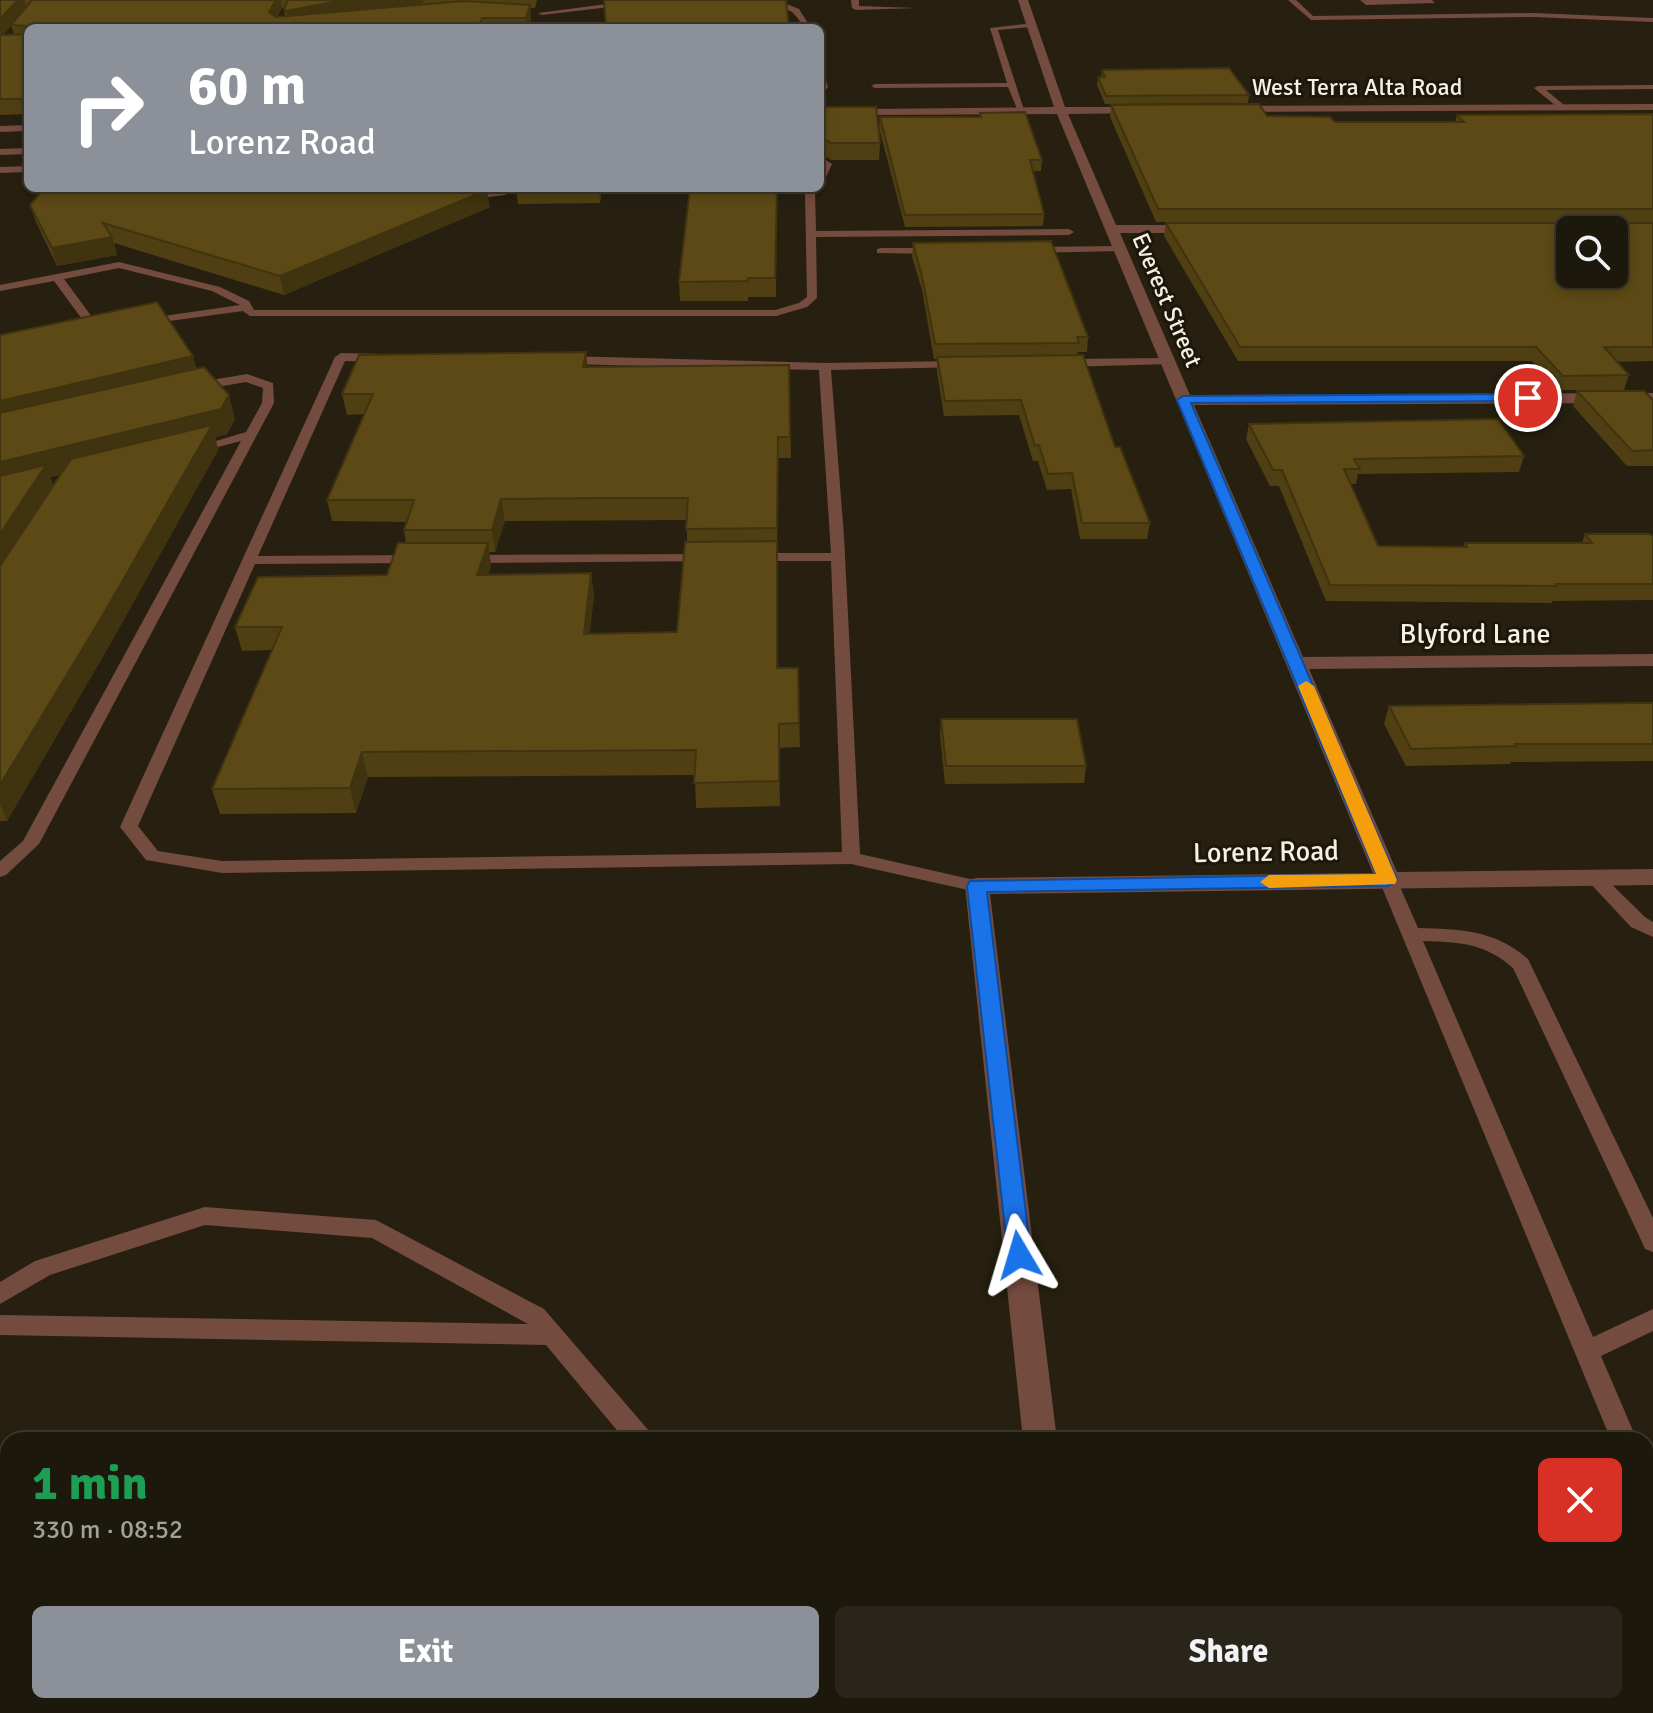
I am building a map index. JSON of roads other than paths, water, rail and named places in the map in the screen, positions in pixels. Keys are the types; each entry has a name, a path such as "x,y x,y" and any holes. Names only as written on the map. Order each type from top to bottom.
{"street":[{"name":"Everest Street","path":"1023,0 1061,111 1388,880"},
{"name":"West Terra Alta Road","path":"1217,109 1653,107"},
{"path":"869,112 1154,110"},
{"path":"1111,229 1207,229"},
{"path":"1183,400 1653,398"},
{"name":"Blyford Lane","path":"1297,663 1653,660"},
{"name":"Lorenz Road","path":"977,886 1653,877"},
{"path":"977,886 1039,1432"}],"lane":[{"path":"751,0 771,1 796,8 802,13 806,24"},
{"path":"855,0 856,8 912,8"},
{"path":"1292,0 1311,18 1534,15 1653,20"},
{"path":"1364,0 1366,3 1431,3 1427,0"},
{"path":"531,13 633,3"},
{"path":"542,13 549,17 548,24"},
{"path":"1022,111 1010,85 1007,61 994,28 1031,25"},
{"path":"875,86 1010,85"},
{"path":"1561,107 1538,88 1653,87"},
{"path":"0,129 24,128"},
{"path":"0,152 24,151"},
{"path":"0,170 24,169"},
{"path":"454,197 497,196 505,192"},
{"path":"0,288 119,265 216,289 247,307 250,313 776,313 803,305 812,298 811,192"},
{"path":"811,234 1069,232"},
{"path":"1018,250 1119,248"},
{"path":"881,251 942,250"},
{"path":"57,277 94,328"},
{"path":"136,323 247,307"},
{"path":"78,332 108,327"},
{"path":"404,358 341,357 129,827 152,856 222,867 851,858 977,886"},
{"path":"545,359 825,367 965,365"},
{"path":"1043,364 1167,362"},
{"path":"825,367 851,858"},
{"path":"0,871 30,844 268,403 269,386 247,378 186,389"},
{"path":"176,453 250,435"},
{"path":"456,559 837,557"},
{"path":"249,560 424,559"},
{"path":"1594,877 1638,922 1653,930"},
{"path":"1388,880 1621,1432"},
{"path":"1410,934 1483,937 1505,947 1521,964 1653,1242"},
{"path":"0,1294 43,1268 205,1216 376,1229 536,1316 634,1432"},
{"path":"1586,1352 1653,1319"},
{"path":"0,1325 555,1335"}]}
